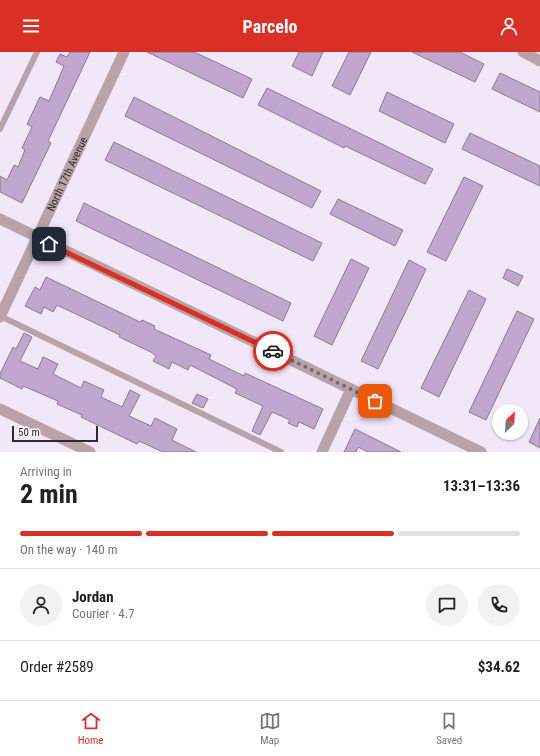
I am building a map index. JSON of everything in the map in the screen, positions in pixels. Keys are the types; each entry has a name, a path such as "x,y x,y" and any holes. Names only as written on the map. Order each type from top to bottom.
{"street":[{"name":"North 17th Avenue","path":"0,316 124,52"},
{"path":"522,52 540,60"},
{"path":"0,219 481,452"},
{"path":"322,452 351,389"},
{"path":"0,409 90,452"}],"lane":[{"path":"0,129 37,52"},
{"path":"0,316 281,452"}],"building":[{"path":"70,52 90,52 48,141 51,143 22,203 0,192 0,176 7,180 14,165 18,167 25,150 22,148 32,127 27,124 40,97 49,101 64,66 56,62 60,54 67,57"},
{"path":"147,52 194,52 252,79 243,98"},
{"path":"299,52 323,52 312,76 292,66"},
{"path":"349,52 371,52 350,95 332,86"},
{"path":"412,52 460,52 484,64 475,82"},
{"path":"500,73 540,92 540,112 492,89"},
{"path":"267,88 433,169 425,184 345,146 344,148 258,105"},
{"path":"387,92 454,124 445,143 379,111"},
{"path":"134,97 321,191 312,208 125,116"},
{"path":"470,133 540,166 540,186 462,149"},
{"path":"114,142 322,243 313,261 105,160"},
{"path":"464,177 483,186 446,261 427,252"},
{"path":"338,199 403,230 395,246 330,214"},
{"path":"84,203 291,303 283,321 76,221"},
{"path":"351,259 369,268 332,345 314,336"},
{"path":"409,260 426,269 378,369 361,361"},
{"path":"507,269 523,276 518,286 503,278"},
{"path":"46,277 140,322 142,320 155,326 154,329 211,355 209,359 244,376 245,373 323,409 314,429 299,422 297,427 288,423 290,420 272,412 260,435 252,431 263,406 235,393 237,389 190,365 188,370 172,362 169,369 153,361 156,356 151,352 119,337 120,335 57,305 53,312 44,307 41,314 25,306 35,287 40,290"},
{"path":"469,290 486,299 439,397 421,388"},
{"path":"517,311 534,319 494,404 492,404 486,420 469,412"},
{"path":"24,333 32,337 20,361 38,369 43,357 58,364 53,374 81,388 84,381 104,390 101,397 122,407 130,390 140,395 129,416 151,426 155,418 177,429 172,440 196,452 163,452 139,441 137,444 81,417 82,415 57,404 58,401 23,386 22,389 0,378 0,374 13,347 16,349"},
{"path":"197,394 208,399 203,408 192,403"},
{"path":"540,418 540,448 529,442"},
{"path":"355,429 401,452 368,452 358,447 356,452 344,452"}],"way so far":[{"path":"273,351 375,401"}],"route":[{"path":"49,244 273,351"}]}
